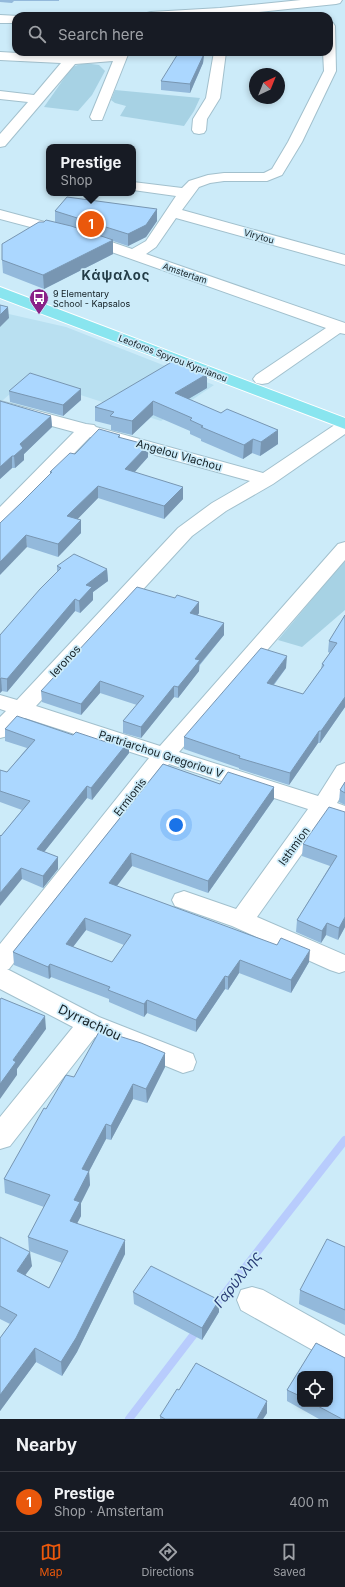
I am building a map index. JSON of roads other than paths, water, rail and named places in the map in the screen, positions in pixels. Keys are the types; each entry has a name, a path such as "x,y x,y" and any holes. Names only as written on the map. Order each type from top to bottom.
{"main road":[{"name":"Leoforos Spyrou Kyprianou","path":"0,284 262,379 345,411"},
{"name":"Leoforos Spyrou Kyprianou","path":"0,292 345,425"}],"street":[{"path":"237,12 336,0"},
{"path":"321,2 325,12"},
{"path":"0,19 12,19"},
{"path":"0,56 72,60 112,56"},
{"path":"97,116 122,56"},
{"path":"199,130 200,119 213,98 219,56"},
{"path":"134,255 151,244 186,193 194,184 208,179 224,177 267,177 277,172 295,142 330,72 330,56"},
{"path":"0,143 72,60"},
{"path":"0,95 38,99"},
{"path":"136,186 186,193"},
{"name":"Virytou","path":"173,213 342,256"},
{"name":"Amstertam","path":"0,214 27,228 77,235 342,328"},
{"path":"262,379 342,328"},
{"name":"Angelou Vlachou","path":"0,406 88,429 266,480"},
{"path":"266,480 345,425"},
{"path":"0,518 88,429"},
{"name":"Ieronos","path":"0,731 10,705 131,591 185,532 218,507 266,480"},
{"name":"Ermionis","path":"0,962 164,754 265,637 345,548"},
{"name":"Partriarchou Gregoriou V","path":"10,705 323,806 345,815"},
{"name":"Isthmion","path":"241,920 323,806 345,771"},
{"path":"184,900 241,920 339,963"},
{"name":"Dyrrachiou","path":"0,977 90,1024 183,1062"},
{"path":"0,1138 90,1024"},
{"path":"252,1300 345,1352"}],"waterway":[{"name":"Γαρύλλης","path":"214,1307 345,1140"},
{"name":"Γαρύλλης","path":"129,1419 198,1329"}],"place":[{"name":"Prestige","path":"91,224"},
{"name":"9 Elementary School - Kapsalos","path":"39,315"}],"district":[{"name":"Κάψαλος","path":"116,275"}]}
